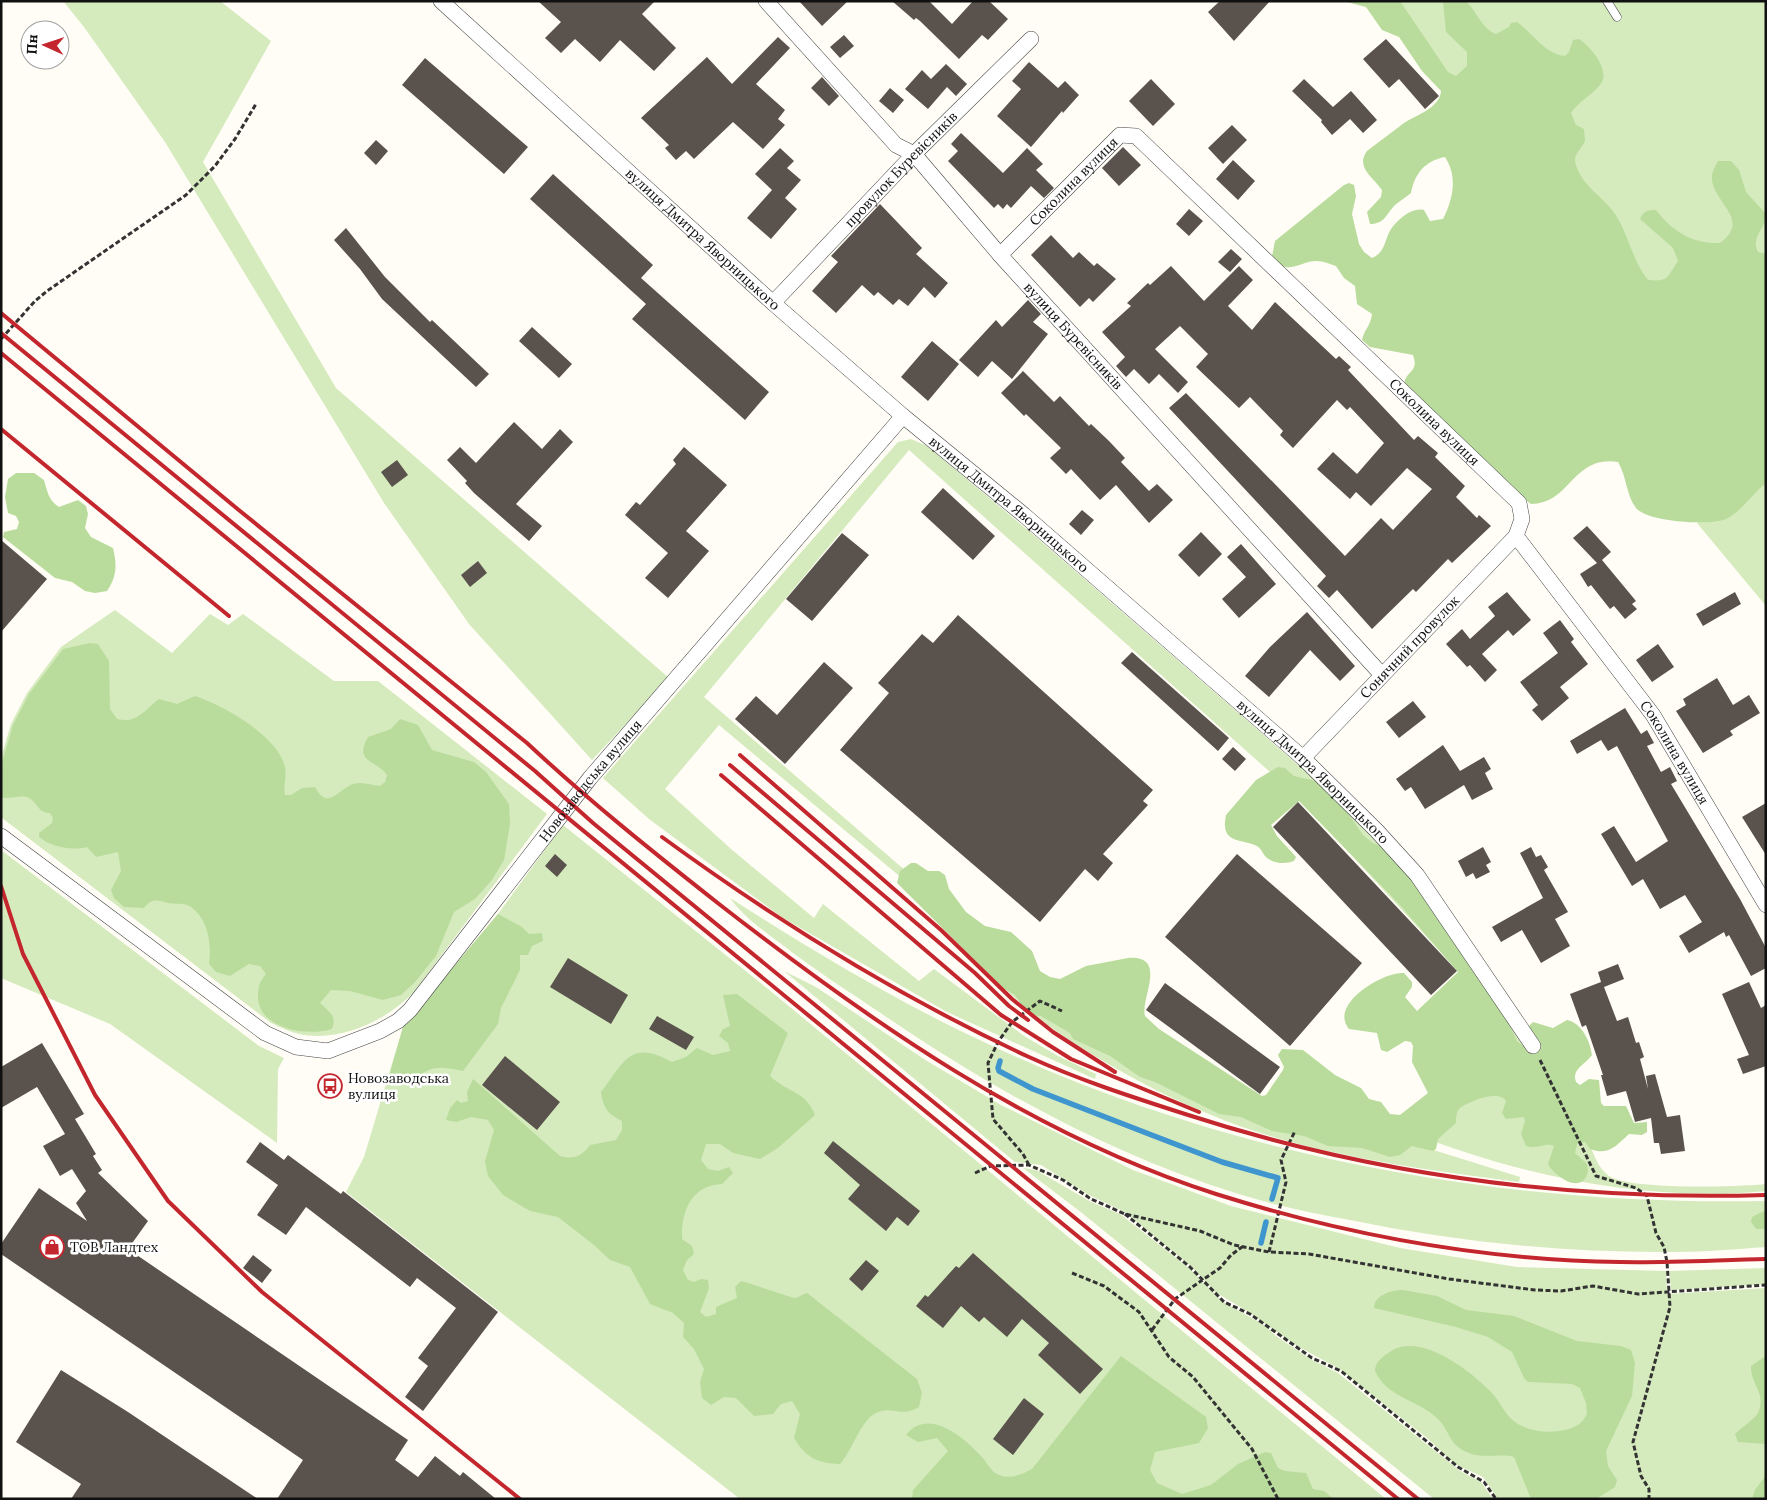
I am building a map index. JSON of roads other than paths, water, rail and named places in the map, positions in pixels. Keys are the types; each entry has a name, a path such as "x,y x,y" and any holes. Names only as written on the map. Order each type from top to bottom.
{"street":[{"name":"вулиця Дмитра Яворницького","path":"441,1 773,303 903,416 1024,515 1303,758 1377,830 1417,875 1533,1046"},
{"name":"вулиця Буревісників","path":"766,1 896,145 914,154 1000,255 1381,674"},
{"name":"провулок Буревісників","path":"773,303 914,154 1031,39"},
{"name":"Соколина вулиця","path":"1000,255 1120,135 1136,136 1519,503 1522,518 1516,536 1653,714 1766,905"},
{"name":"Новозаводська вулиця","path":"1,836 265,1033 296,1047 328,1051 380,1032 398,1021 410,1010 590,778 903,416"},
{"name":"Сонячний провулок","path":"1303,758 1381,674 1516,536"}],"lane":[{"path":"1607,1 1617,16"}],"waterway":[{"path":"1000,1061 999,1071 1033,1089 1222,1162 1278,1178 1272,1199"},
{"path":"1261,1243 1266,1222"}],"railway":[{"path":"1,313 240,511 527,743 597,805 719,904 834,991 894,1032 1018,1108 1082,1141 1148,1170 1265,1209 1365,1233 1415,1243 1466,1250 1569,1260 1656,1262 1766,1259"},
{"path":"1,333 535,771 593,823 1418,1499"},
{"path":"1,353 1398,1499"},
{"path":"1,429 229,616"},
{"path":"740,755 941,930 1012,999 1053,1032 1115,1072"},
{"path":"730,765 975,973 1009,1006 1028,1020"},
{"path":"721,775 1001,1015 1071,1059 1199,1112"},
{"path":"662,837 794,928 933,1009 1029,1057 1106,1088 1165,1108 1256,1135 1327,1153 1399,1168 1472,1180 1618,1193 1692,1196 1766,1195"},
{"path":"1,886 23,954 95,1095 168,1201 262,1292 520,1499"}],"place":[{"name":"Новозаводська вулиця","path":"330,1086"},
{"name":"ТОВ Ландтех","path":"52,1247"}]}
